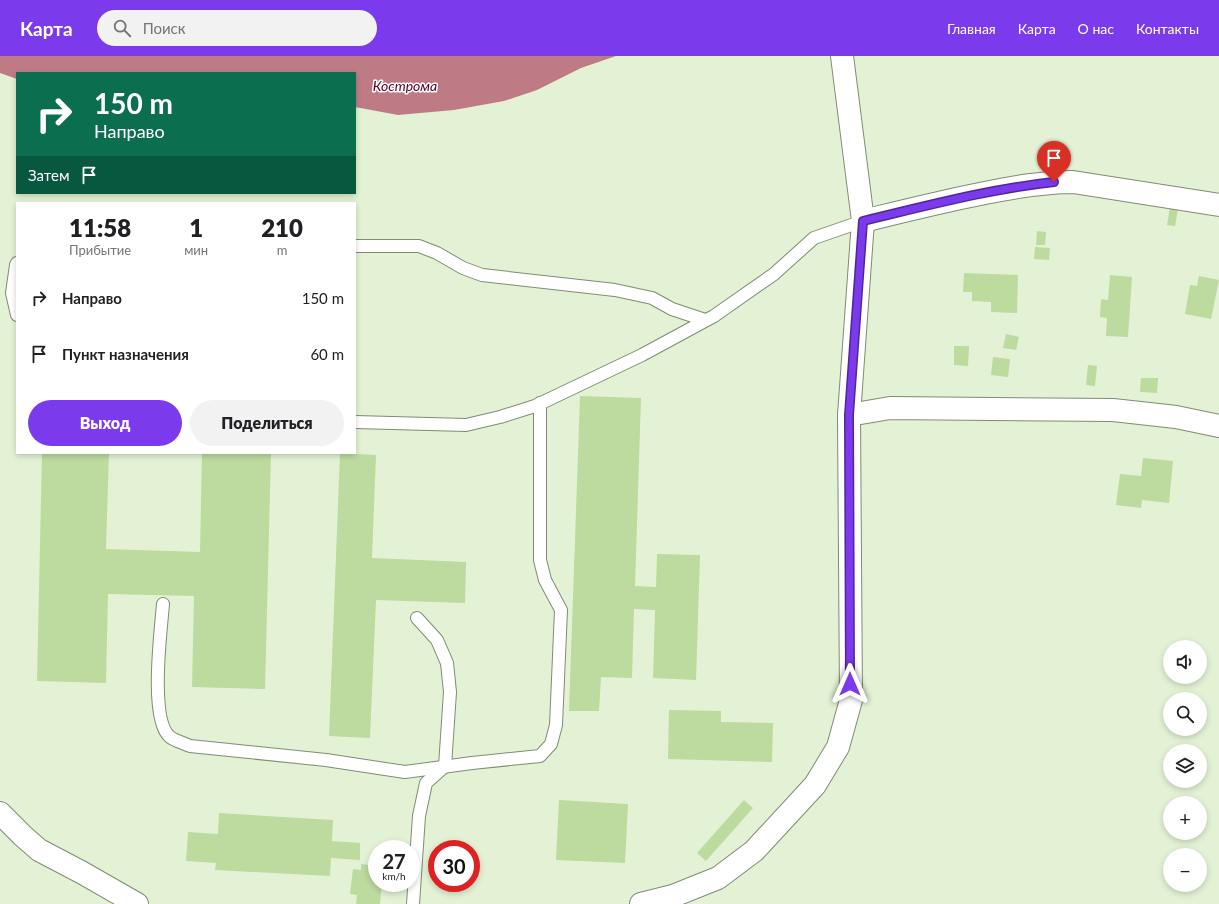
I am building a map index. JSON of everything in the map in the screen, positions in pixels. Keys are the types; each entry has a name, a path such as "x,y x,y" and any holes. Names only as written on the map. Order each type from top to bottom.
{"street":[{"path":"640,904 673,896 718,878 754,851 815,785 838,747 851,700 849,415 863,221 842,56"},
{"path":"863,221 941,202 1030,184 1054,182 1073,182 1219,204"},
{"path":"849,415 890,408 1113,410 1176,417 1219,426"},
{"path":"0,813 22,836 39,850 137,904"}],"lane":[{"path":"356,422 466,425 500,417 540,403 642,355 706,320 774,274 814,238 863,221"},
{"path":"356,246 419,246 437,253 462,268 482,275 615,290 652,298 672,309 706,320"},
{"path":"16,265 12,293 16,311"},
{"path":"163,604 157,681 158,705 162,723 169,736 190,746 326,760 405,772 445,766 540,756 551,744 556,725 561,610 545,580 540,560 540,403"},
{"path":"414,904 419,816 426,783 445,766 450,692 447,663 437,640 417,618"}],"water":[{"name":"Кострома","path":"0,56 616,56 581,68 537,90 504,101 454,110 398,115 356,107 356,72 16,72 16,79 0,73"}],"building":[{"path":"1170,207 1178,209 1175,226 1167,225"},
{"path":"1037,231 1046,232 1045,245 1036,245"},
{"path":"1035,247 1050,248 1049,260 1034,259"},
{"path":"964,273 1018,275 1017,313 991,312 991,302 972,301 972,292 963,292"},
{"path":"1110,275 1132,277 1128,337 1106,336 1107,318 1100,317 1101,299 1108,300"},
{"path":"1199,276 1219,280 1211,319 1185,314 1190,285 1197,286"},
{"path":"1006,334 1019,337 1016,350 1003,348"},
{"path":"954,346 969,346 968,366 954,365"},
{"path":"993,357 1010,359 1008,377 991,375"},
{"path":"1088,365 1097,366 1095,386 1086,385"},
{"path":"1141,378 1158,378 1157,393 1140,392"},
{"path":"580,396 641,398 635,586 656,587 657,554 700,555 696,680 653,678 655,610 634,609 632,678 601,677 599,711 569,711"},
{"path":"42,454 109,454 106,549 200,552 202,454 271,454 265,689 192,687 194,596 108,594 106,683 37,681"},
{"path":"340,454 376,455 372,558 466,562 465,603 376,600 370,738 329,736"},
{"path":"1143,458 1173,461 1169,503 1142,500 1141,508 1116,505 1120,474 1141,476"},
{"path":"669,710 721,711 721,722 773,723 772,762 668,759"},
{"path":"559,800 628,804 625,863 556,860"},
{"path":"744,800 753,808 706,861 697,853"},
{"path":"219,813 333,820 332,841 360,843 360,860 331,858 330,876 215,870 216,863 186,861 188,832 218,834"},
{"path":"361,864 368,865 368,892 381,892 380,904 356,904 357,895 350,894 353,869 361,870"}],"route":[{"path":"850,684 849,415 863,221 941,202 1030,184 1054,182"}]}
